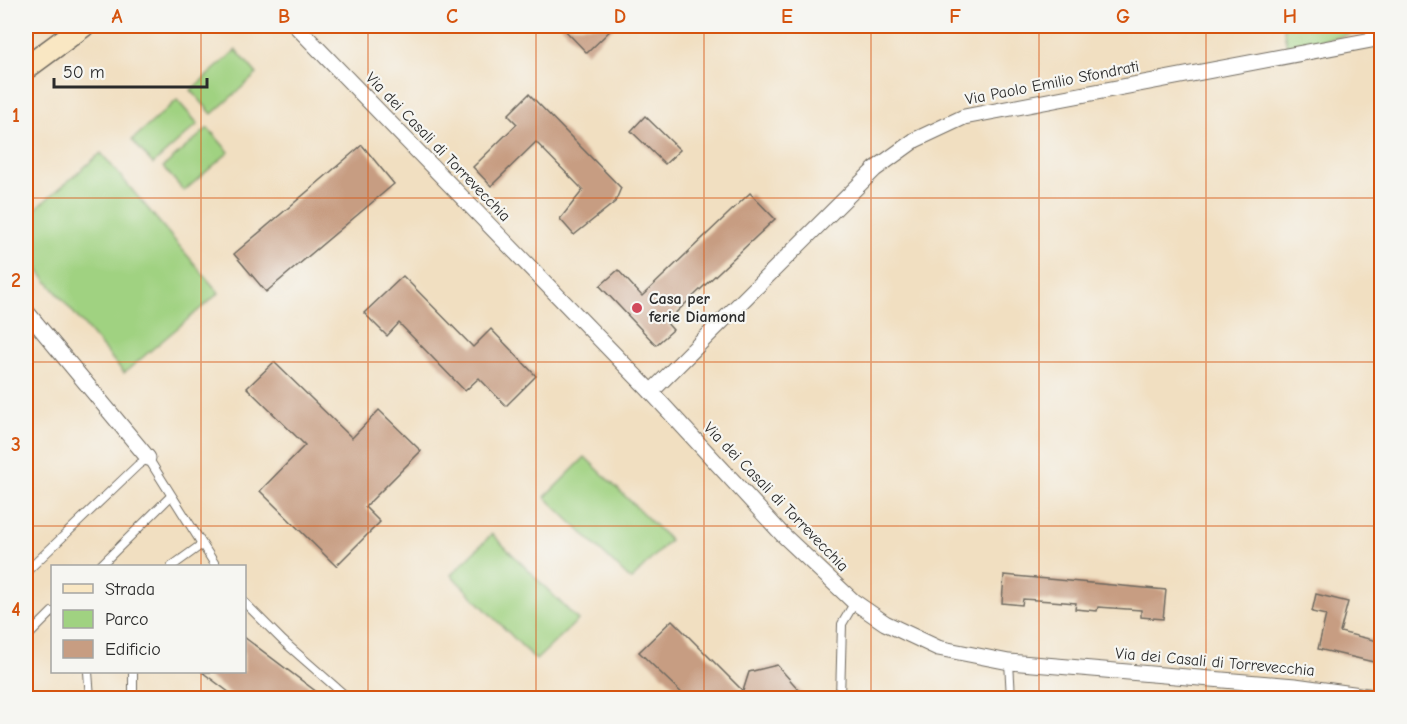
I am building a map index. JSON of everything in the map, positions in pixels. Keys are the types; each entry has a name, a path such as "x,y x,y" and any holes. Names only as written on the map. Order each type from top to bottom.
{"main road":[{"path":"26,68 83,26"}],"street":[{"name":"Via dei Casali di Torrevecchia","path":"296,26 651,392 782,534 855,603 885,623 924,643 1009,662 1295,686 1382,698"},
{"name":"Via Paolo Emilio Sfondrati","path":"651,392 875,170 915,140 964,117 1382,38"},
{"path":"26,310 148,458"}],"lane":[{"path":"26,572 148,458 170,497 215,565"},
{"path":"102,565 170,497"},
{"path":"175,565 201,545"},
{"path":"840,699 842,624 855,603"},
{"path":"246,604 348,699"},
{"path":"26,638 51,613"},
{"path":"1009,662 1011,699"},
{"path":"88,673 90,697"},
{"path":"133,673 133,692 139,699"}],"green space":[{"path":"1283,26 1381,26 1382,28 1287,47"},
{"path":"236,50 257,74 212,114 191,90"},
{"path":"177,100 198,124 153,164 132,140"},
{"path":"208,128 229,152 184,191 163,167"},
{"path":"101,153 219,293 124,373 26,256 26,217"},
{"path":"585,457 670,540 631,580 545,497"},
{"path":"492,534 578,620 536,660 451,575"}],"building":[{"path":"561,26 615,26 587,53"},
{"path":"529,94 621,188 615,202 574,235 560,219 583,190 536,142 491,186 473,167 517,124 508,115"},
{"path":"645,116 680,150 665,164 631,131"},
{"path":"362,145 394,184 266,292 234,254"},
{"path":"750,193 775,219 666,322 673,330 656,345 600,286 618,270 642,296"},
{"path":"403,276 473,347 491,329 536,376 506,406 479,378 465,391 399,323 387,336 364,313"},
{"path":"274,362 352,438 379,410 421,451 365,507 380,522 336,566 260,491 305,445 247,388"},
{"path":"1004,575 1166,590 1163,619 1141,617 1141,610 1098,607 1097,611 1075,609 1076,603 1023,599 1022,605 1002,603"},
{"path":"1316,594 1348,602 1340,632 1382,642 1382,664 1318,649 1326,615 1312,612"},
{"path":"672,620 743,691 749,672 777,665 807,699 688,699 639,652"},
{"path":"246,639 326,699 238,699 203,673 246,673"}],"place":[{"name":"Casa per ferie Diamond","path":"637,308"}]}
